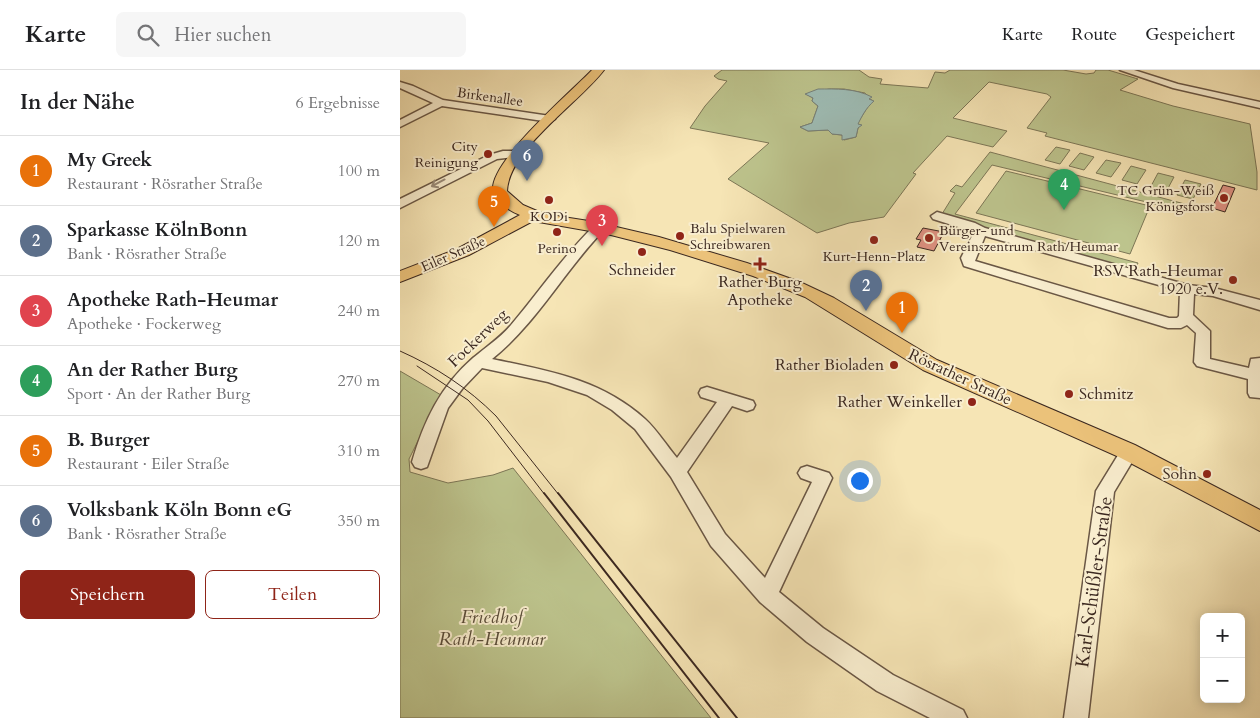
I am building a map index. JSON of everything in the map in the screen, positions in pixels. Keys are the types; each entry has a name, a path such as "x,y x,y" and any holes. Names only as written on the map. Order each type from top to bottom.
{"main road":[{"name":"Rösrather Straße","path":"598,70 516,154 503,172 498,184 506,200 532,215 599,228 679,248 773,276 800,287 828,302 897,348 932,366 1129,452 1260,521"},
{"name":"Eiler Straße","path":"400,277 463,252 532,215"}],"street":[{"path":"1124,70 1176,86 1260,105"},
{"name":"Birkenallee","path":"400,85 441,103 550,119"},
{"path":"400,124 441,103"},
{"path":"400,204 493,157 502,154 516,154"},
{"path":"937,216 972,226 982,231 1187,289 1214,292 1260,306"},
{"name":"Fockerweg","path":"421,462 432,422 446,396 479,362 513,333 584,243 599,228"},
{"path":"982,231 968,258 969,263 1168,323 1181,323 1186,317 1187,289"},
{"path":"1186,317 1203,331 1202,362 1257,370 1256,393"},
{"path":"479,362 550,377 594,391 618,406 641,425 677,472 718,540 767,595 814,635 885,683 955,718"},
{"path":"707,392 747,405"},
{"path":"677,472 728,399"},
{"name":"Karl-Schüßler-Straße","path":"1076,718 1105,491 1129,452"},
{"path":"767,595 823,478 806,473"}],"green space":[{"path":"722,70 859,70 869,77 882,79 880,84 928,88 935,72 945,73 950,70 1063,70 1086,74 1094,73 1096,70 1108,70 1138,79 1120,90 1173,106 1250,124 1257,172 1257,190 1045,136 1047,133 1027,128 1051,97 1047,94 989,82 953,118 1007,131 993,147 947,136 913,173 916,174 884,217 849,223 817,233 728,179 769,143 690,128 705,106 727,81 714,76","holes":["829,89 844,89 865,93 872,100 857,124 861,125 858,128 856,137 844,140 842,135 832,134 828,130 808,131 800,127 812,123 818,106 812,101 813,98 806,94"]},
{"path":"1056,147 1070,150 1060,164 1045,160"},
{"path":"990,152 1196,207 1159,205 992,165 955,214 1138,263 1135,270 938,216 942,214 955,193 950,191 956,185 962,187"},
{"path":"1080,153 1094,157 1084,170 1069,166"},
{"path":"1106,160 1121,163 1111,177 1096,173"},
{"path":"1131,166 1146,170 1137,184 1122,180"},
{"path":"1006,171 1150,206 1130,254 976,213"},
{"path":"1158,173 1174,177 1166,192 1150,188"},
{"path":"1185,180 1201,184 1193,199 1177,195"},
{"name":"Friedhof Rath-Heumar","path":"400,371 441,395 409,459 410,472 448,483 493,475 513,468 711,718 400,718"}],"water":[{"path":"818,89 839,89 866,94 872,97 869,99 874,101 866,109 858,124 862,125 858,128 856,137 842,140 842,135 832,134 828,130 808,131 800,127 812,123 818,106 812,101 813,98 805,94"}],"building":[{"name":"TC Grün-Weiß Königsforst","path":"1223,185 1235,188 1225,212 1212,208"},
{"name":"Bürger- und Vereinszentrum Rath/Heumar","path":"923,228 944,232 934,251 917,247 921,240 916,239"}],"tram line":[{"path":"400,351 451,379 474,396 496,416 559,495"},
{"path":"417,366 468,400 488,421 545,495"},
{"path":"544,493 719,718"},
{"path":"558,493 737,718"}],"place":[{"name":"City Reinigung","path":"488,154"},
{"name":"Volksbank Köln Bonn eG","path":"527,181"},
{"name":"TC Grün-Weiß Königsforst","path":"1224,198"},
{"name":"KODi","path":"549,200"},
{"name":"An der Rather Burg","path":"1064,210"},
{"name":"B. Burger","path":"494,227"},
{"name":"Perino","path":"557,232"},
{"name":"Balu Spielwaren Schreibwaren","path":"680,236"},
{"name":"Bürger- und Vereinszentrum Rath/Heumar","path":"929,238"},
{"name":"Kurt-Henn-Platz","path":"874,240"},
{"name":"Apotheke Rath-Heumar","path":"602,246"},
{"name":"Schneider","path":"642,252"},
{"name":"Rather Burg Apotheke","path":"760,264"},
{"name":"RSV Rath-Heumar 1920 e.V.","path":"1233,280"},
{"name":"Sparkasse KölnBonn","path":"866,311"},
{"name":"My Greek","path":"902,333"},
{"name":"Rather Bioladen","path":"894,365"},
{"name":"Schmitz","path":"1069,394"},
{"name":"Rather Weinkeller","path":"972,402"},
{"name":"Sohn","path":"1207,474"}]}
